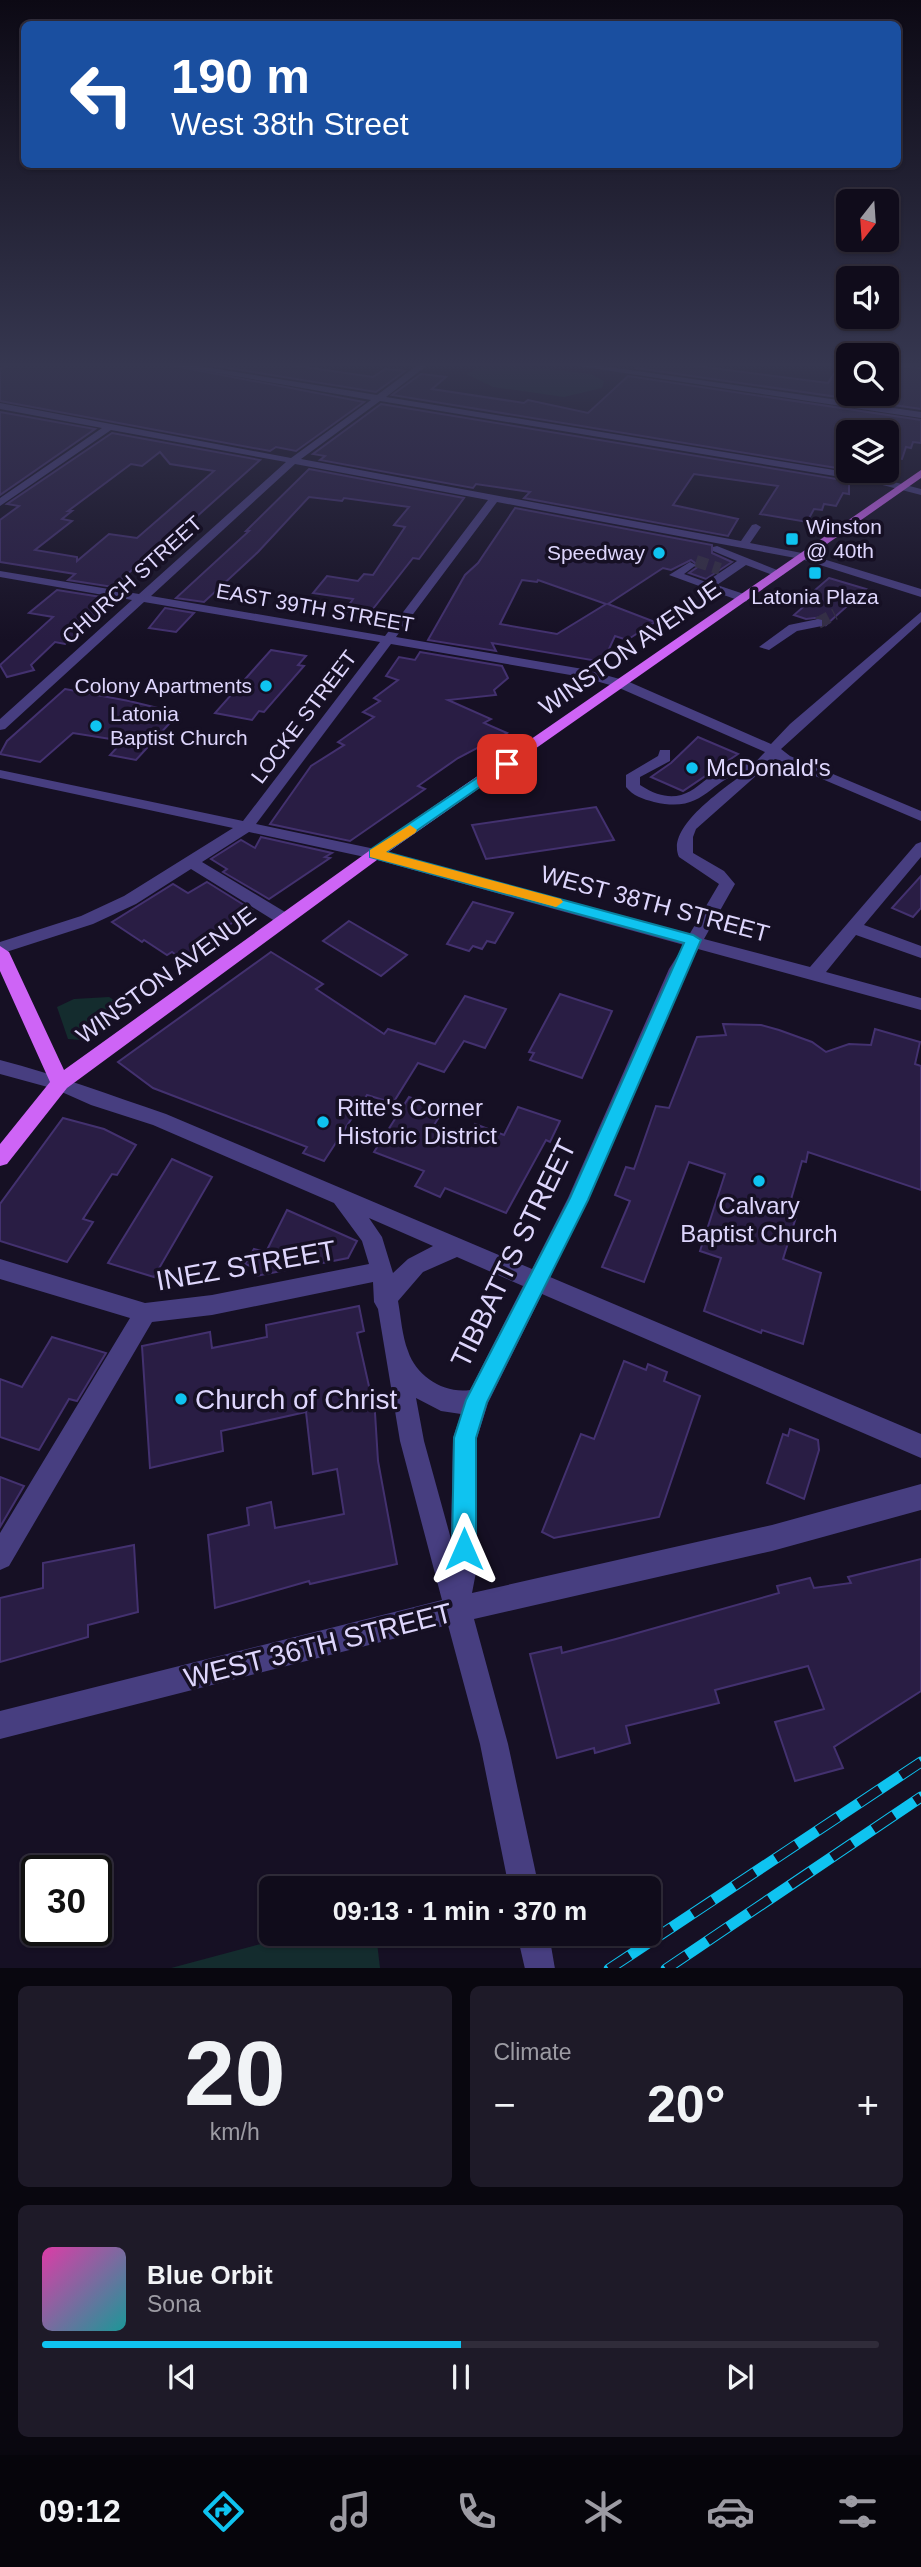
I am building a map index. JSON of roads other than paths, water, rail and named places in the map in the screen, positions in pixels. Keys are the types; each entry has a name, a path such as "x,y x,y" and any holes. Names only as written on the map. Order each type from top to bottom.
{"main road":[{"name":"WINSTON AVENUE","path":"0,1158 60,1083 375,854 921,473"},
{"path":"0,950 60,1083"}],"street":[{"path":"0,503 68,456"},
{"path":"265,456 699,536 716,548 748,559 725,572"},
{"name":"CHURCH STREET","path":"0,726 300,456"},
{"path":"723,456 903,486 921,492"},
{"name":"LOCKE STREET","path":"0,950 87,920 130,901 247,827 386,639 495,498"},
{"path":"699,536 704,528 750,536 803,556 921,593"},
{"path":"716,548 750,536"},
{"path":"689,568 675,575 778,573"},
{"path":"725,572 743,598"},
{"name":"EAST 39TH STREET","path":"0,574 583,673 622,684 773,750 785,759 921,816"},
{"path":"773,750 760,753 712,793 718,802 767,761 773,750 794,727 921,615"},
{"path":"765,647 793,628 818,623"},
{"path":"665,753 665,758 646,775 651,787 681,800 693,797 724,770 743,767"},
{"name":"WEST 38TH STREET","path":"0,774 375,854 921,1004"},
{"name":"TIBBATTS STREET","path":"456,1610 464,1567 465,1438 477,1400 578,1200 693,940 727,884 722,877 691,862 685,854 685,837 691,827 718,802"},
{"path":"814,974 921,847"},
{"path":"193,863 284,919"},
{"path":"852,927 921,952"},
{"path":"0,1067 60,1083 98,1100 159,1119 921,1446"},
{"path":"339,1198 371,1237 382,1271 412,1441 494,1744 522,1876"},
{"name":"TIBBATTS STREET","path":"386,1302 404,1274 425,1257 459,1247"},
{"name":"INEZ STREET","path":"0,1269 145,1312 218,1304 382,1271"},
{"path":"0,1557 145,1312"},
{"path":"398,1359 420,1388 442,1401 458,1405 477,1400"},
{"name":"WEST 36TH STREET","path":"0,1725 456,1610 772,1538 921,1497"},
{"path":"536,1946 540,1965"}],"tunnel":[{"path":"696,561 720,569"},
{"path":"818,623 835,614"}],"railway":[{"path":"611,1968 921,1762"},
{"path":"667,1968 921,1797"}],"place":[{"name":"Winston @ 40th","path":"792,539"},
{"name":"Speedway","path":"659,553"},
{"name":"Latonia Plaza","path":"815,573"},
{"name":"Colony Apartments","path":"266,686"},
{"name":"Latonia Baptist Church","path":"96,726"},
{"name":"McDonald's","path":"692,768"},
{"name":"Ritte's Corner Historic District","path":"323,1122"},
{"name":"Calvary Baptist Church","path":"759,1181"},
{"name":"Church of Christ","path":"181,1399"}]}
